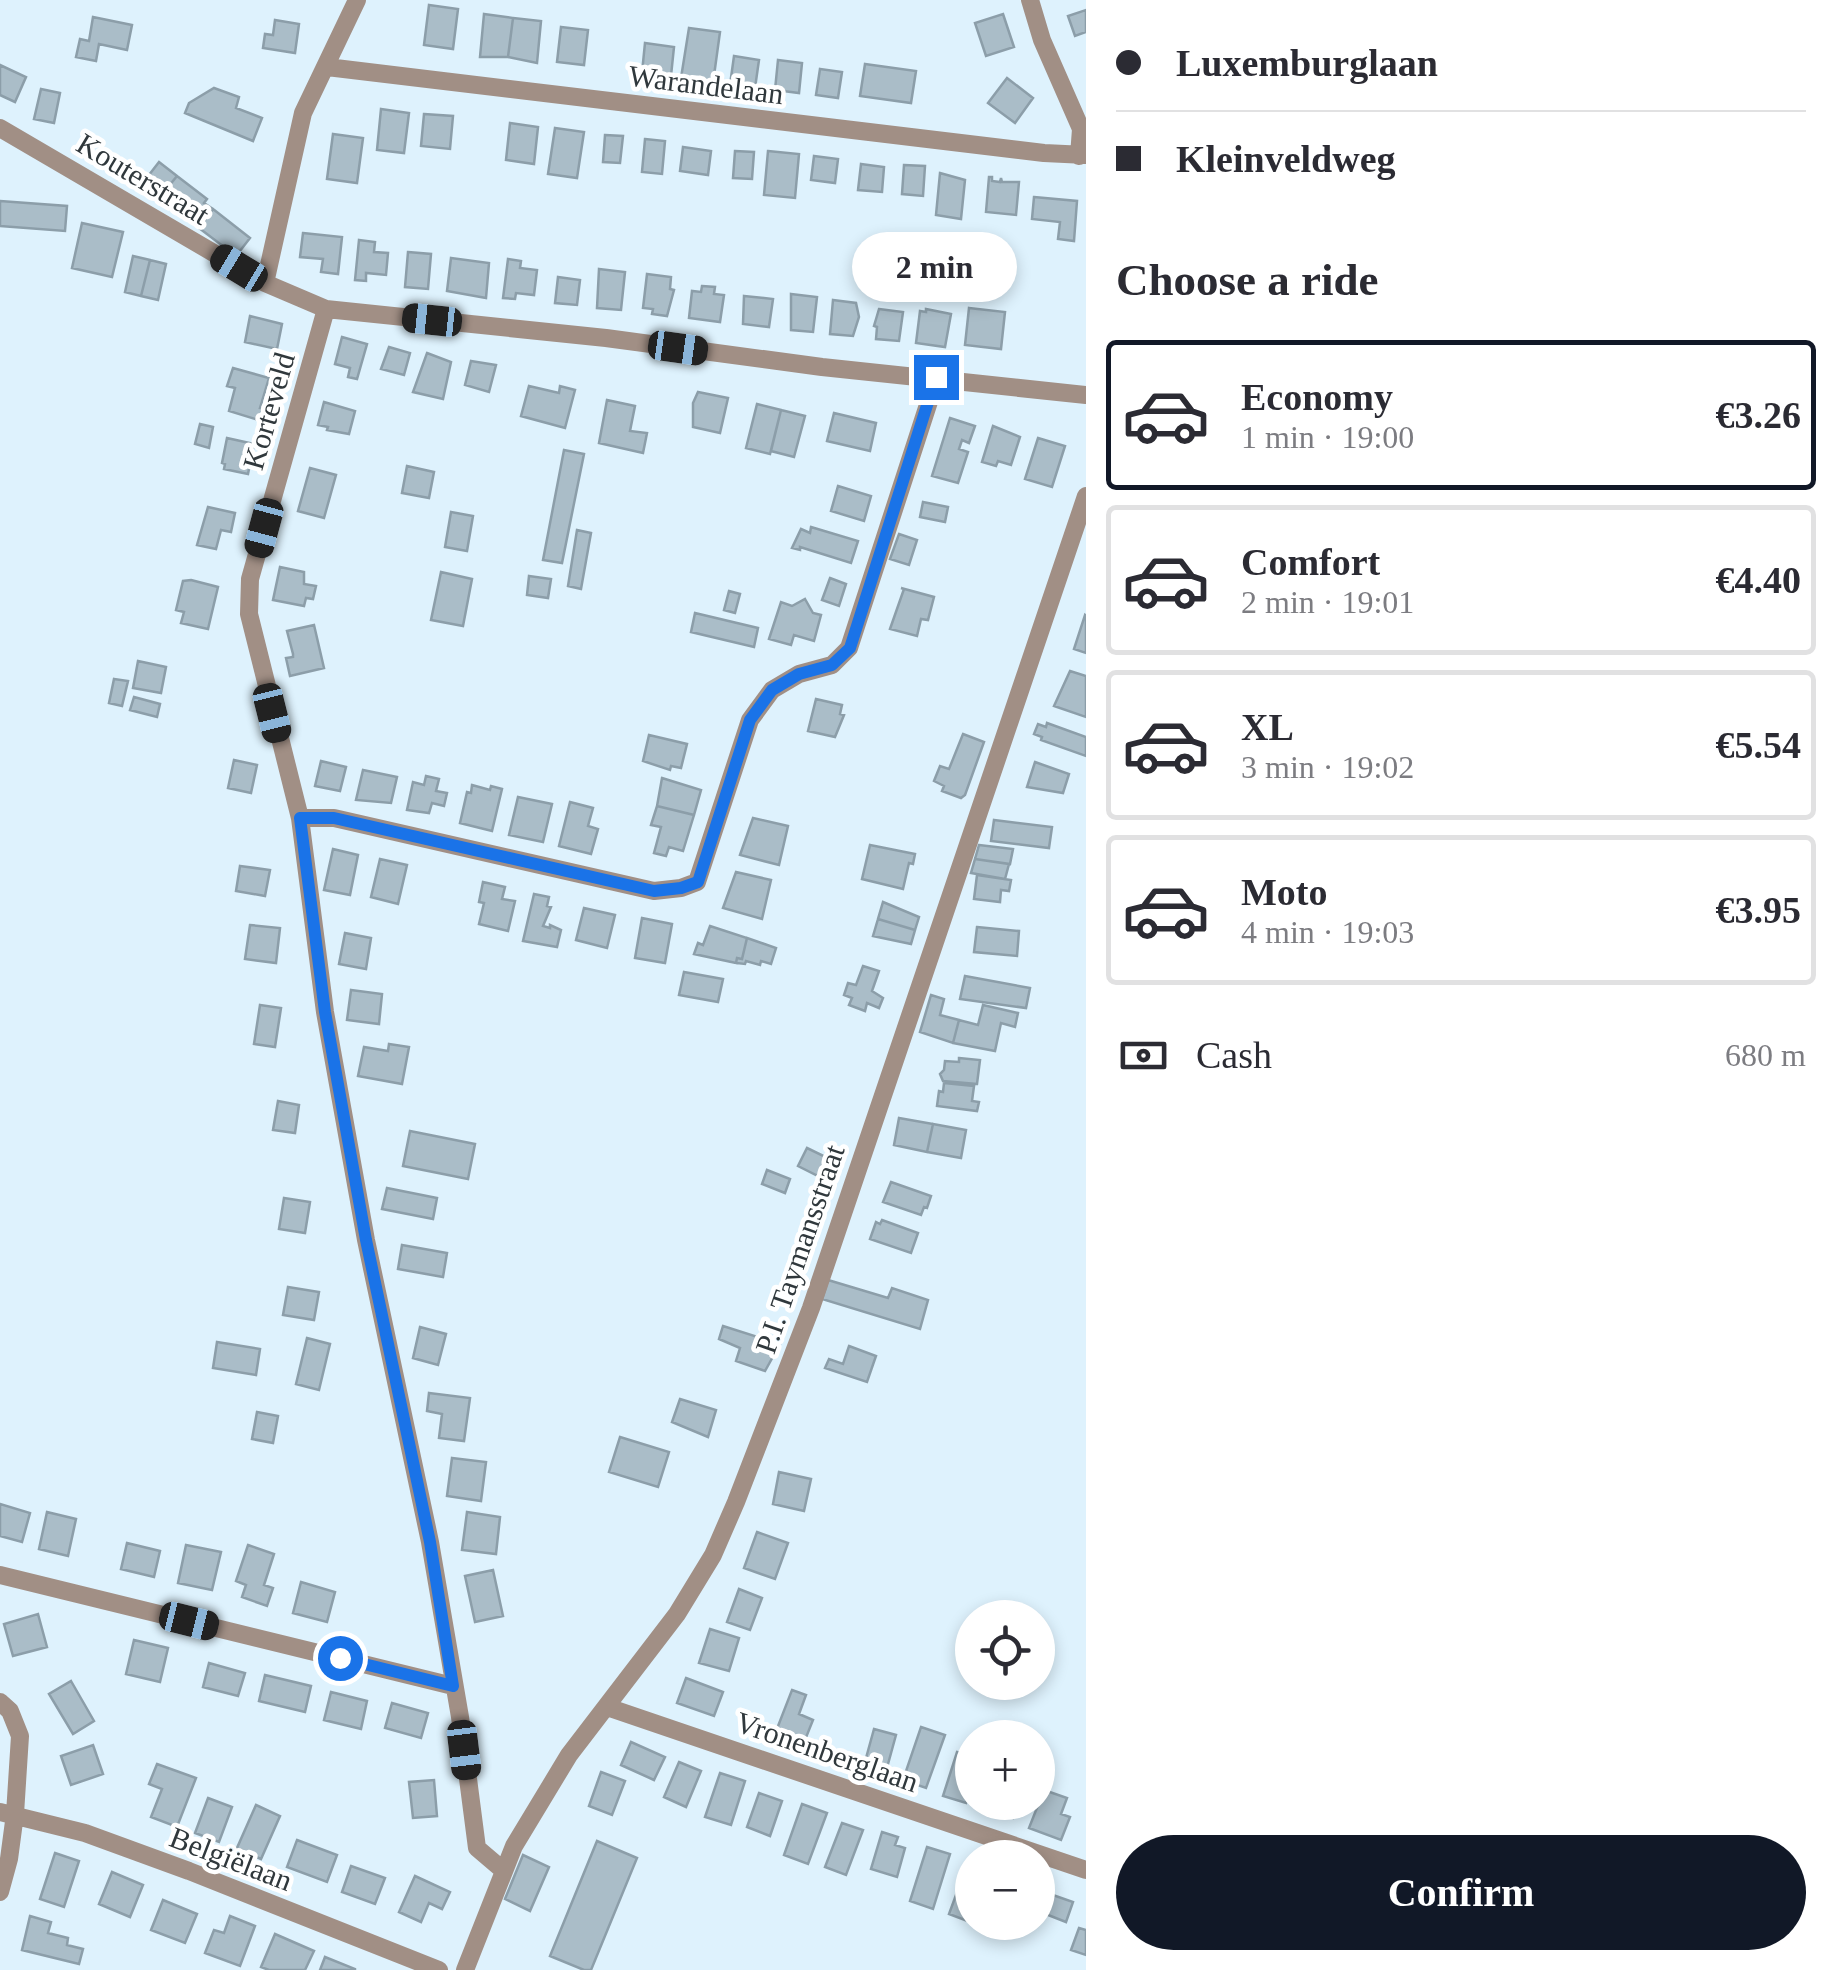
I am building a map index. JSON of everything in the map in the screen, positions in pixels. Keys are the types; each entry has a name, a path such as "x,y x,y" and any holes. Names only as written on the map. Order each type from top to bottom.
{"street":[{"path":"265,283 304,114 357,0"},
{"path":"1030,0 1042,40 1081,129 1083,158"},
{"name":"Warandelaan","path":"327,67 1083,158"},
{"name":"Kouterstraat","path":"0,128 265,283 326,309 1086,394"},
{"name":"Korteveld","path":"326,309 250,579 248,614 300,818 325,1012 366,1240 430,1542 460,1716 477,1848 504,1871"},
{"path":"300,818 334,818 654,891 698,882 750,720 772,690 799,674 832,665 850,648 936,377"},
{"name":"P.I. Taymansstraat","path":"465,1970 514,1846 568,1755 677,1614 713,1555 736,1502 811,1308 1086,496"},
{"path":"0,1575 453,1686"},
{"path":"0,1702 10,1711 20,1736 8,1813 9,1860 0,1892"},
{"name":"Vronenberglaan","path":"607,1707 1086,1870"},
{"name":"Belgiëlaan","path":"8,1813 85,1833 189,1870 438,1970"}],"building":[{"path":"429,5 458,9 453,49 424,45"},
{"path":"1086,10 1086,32 1075,36 1068,16"},
{"path":"484,14 513,18 508,57 480,57"},
{"path":"1003,14 1014,47 986,56 975,23"},
{"path":"93,17 132,25 127,50 99,44 96,61 76,57 80,39 89,41"},
{"path":"513,18 541,21 537,63 508,57"},
{"path":"275,20 299,24 295,53 263,48 265,34 273,35"},
{"path":"561,27 588,30 584,65 557,62"},
{"path":"689,28 720,32 713,83 681,78"},
{"path":"645,43 674,47 671,76 642,73"},
{"path":"734,56 759,60 755,88 730,85"},
{"path":"778,60 802,63 799,93 775,90"},
{"path":"865,64 916,71 911,103 860,96"},
{"path":"0,65 26,77 15,102 0,95"},
{"path":"820,69 842,72 838,98 816,95"},
{"path":"1007,78 1033,98 1015,123 988,103"},
{"path":"214,88 239,97 236,108 262,118 253,141 185,113 189,103"},
{"path":"41,89 60,93 54,123 34,119"},
{"path":"381,109 409,113 404,153 377,150"},
{"path":"424,114 453,116 450,149 421,146"},
{"path":"510,123 538,127 534,164 506,160"},
{"path":"555,128 584,132 577,178 548,174"},
{"path":"333,134 363,138 357,183 327,179"},
{"path":"605,135 623,136 620,163 603,162"},
{"path":"645,139 665,141 662,174 642,172"},
{"path":"683,147 711,151 708,175 680,171"},
{"path":"735,151 754,152 752,179 733,178"},
{"path":"768,151 799,154 795,198 764,195"},
{"path":"814,156 838,159 835,183 811,180"},
{"path":"159,162 177,176 160,197 142,184"},
{"path":"861,164 884,167 882,192 858,190"},
{"path":"904,165 925,166 923,196 902,194"},
{"path":"940,173 965,180 961,219 936,215"},
{"path":"177,176 207,199 204,203 213,209 199,228 160,197"},
{"path":"989,177 992,181 1000,182 1001,178 1002,182 1019,182 1016,215 986,212"},
{"path":"1034,197 1077,201 1074,241 1058,239 1060,222 1032,219"},
{"path":"0,201 67,206 65,231 0,226"},
{"path":"213,209 250,238 236,256 199,228"},
{"path":"82,223 123,232 112,277 72,268"},
{"path":"303,233 342,237 338,274 321,272 323,259 300,257"},
{"path":"359,240 375,242 374,252 388,253 386,275 366,273 366,281 355,280"},
{"path":"408,252 431,254 428,289 405,287"},
{"path":"133,256 150,260 141,296 125,292"},
{"path":"451,258 489,263 486,298 447,291"},
{"path":"508,259 521,261 520,268 537,270 534,295 516,293 515,299 503,298"},
{"path":"150,260 166,264 158,300 141,296"},
{"path":"599,269 625,272 621,310 597,308"},
{"path":"647,274 671,277 670,289 674,290 667,316 643,308"},
{"path":"558,277 580,280 577,305 555,303"},
{"path":"702,286 715,287 714,294 724,295 720,322 689,318 692,291 701,292"},
{"path":"791,294 817,297 813,332 791,330"},
{"path":"744,296 773,299 769,327 743,324"},
{"path":"833,300 856,303 859,317 853,336 830,334"},
{"path":"969,308 1005,312 1001,349 965,345"},
{"path":"879,309 903,312 899,341 876,339 874,326"},
{"path":"920,311 951,314 945,347 916,343"},
{"path":"250,316 282,324 277,349 245,342"},
{"path":"342,337 367,344 357,379 348,377 350,368 335,364"},
{"path":"389,347 410,353 404,375 381,369"},
{"path":"427,353 451,362 443,399 413,392"},
{"path":"471,361 496,365 489,392 465,385"},
{"path":"233,368 269,378 260,408 266,409 262,421 229,411 235,388 227,386"},
{"path":"529,386 559,393 560,386 575,390 565,428 521,416"},
{"path":"698,392 728,398 720,433 693,427 693,403"},
{"path":"607,400 635,406 630,431 647,433 643,453 599,443"},
{"path":"324,402 355,411 349,434 318,425"},
{"path":"757,404 781,410 770,454 746,448"},
{"path":"781,410 805,416 794,457 771,451"},
{"path":"834,413 876,423 870,451 827,441"},
{"path":"950,418 975,426 969,443 962,440 959,449 968,452 958,483 932,476"},
{"path":"200,424 213,427 209,448 195,444"},
{"path":"993,426 1020,437 1011,465 982,462"},
{"path":"227,438 254,444 248,474 224,469"},
{"path":"1038,438 1065,446 1052,487 1025,479"},
{"path":"564,450 584,454 562,563 543,560"},
{"path":"407,466 434,472 429,498 402,493"},
{"path":"310,468 336,475 324,518 298,511"},
{"path":"838,486 871,496 864,521 831,511"},
{"path":"923,502 948,507 945,522 920,517"},
{"path":"208,507 235,513 231,532 221,530 216,549 197,545"},
{"path":"451,512 473,516 467,551 445,547"},
{"path":"811,527 858,541 851,563 792,548 801,529 810,533"},
{"path":"577,530 591,533 581,589 568,586"},
{"path":"899,534 917,540 909,565 890,559"},
{"path":"280,567 304,572 304,584 316,586 313,599 306,598 304,606 273,600"},
{"path":"441,572 472,579 463,626 431,620"},
{"path":"529,576 551,579 548,598 527,595"},
{"path":"830,578 846,584 839,606 822,600"},
{"path":"183,581 218,587 208,629 181,623 184,612 176,610"},
{"path":"901,588 934,597 928,620 921,619 917,636 890,629 904,589"},
{"path":"729,591 740,594 735,613 724,610"},
{"path":"805,599 813,613 821,615 814,641 794,635 791,645 769,639 781,602 792,606"},
{"path":"695,613 758,628 754,647 691,632"},
{"path":"1086,616 1086,653 1074,649"},
{"path":"314,625 324,668 290,676 286,658 293,654 287,631"},
{"path":"138,661 166,667 161,693 133,688"},
{"path":"1070,671 1086,676 1086,717 1054,706"},
{"path":"114,679 128,681 122,706 109,703"},
{"path":"134,697 160,704 157,717 130,710"},
{"path":"816,699 842,705 840,714 844,715 835,737 808,731"},
{"path":"1047,723 1086,737 1086,756 1034,734 1038,724 1046,727"},
{"path":"963,734 984,742 961,798 942,791 944,786 934,781 940,766 949,769"},
{"path":"649,735 687,744 681,768 671,766 670,770 643,761"},
{"path":"234,760 257,765 251,793 228,788"},
{"path":"321,761 346,767 340,791 315,786"},
{"path":"1035,762 1069,774 1063,793 1027,787"},
{"path":"363,770 397,777 391,803 356,800"},
{"path":"426,776 439,779 436,791 447,793 444,806 432,803 429,813 407,810 413,782 424,785"},
{"path":"662,778 701,790 694,815 657,806"},
{"path":"472,785 502,789 492,831 460,823"},
{"path":"518,797 552,804 543,842 509,835"},
{"path":"570,802 593,808 588,826 598,829 591,854 559,846"},
{"path":"657,806 694,815 683,851 669,847 666,856 654,853 661,827 651,825"},
{"path":"753,818 788,826 779,865 740,855"},
{"path":"994,820 1052,827 1049,848 991,841"},
{"path":"870,845 915,854 903,889 862,879"},
{"path":"979,845 1013,849 1010,864 975,859"},
{"path":"333,849 358,855 350,895 324,890"},
{"path":"380,859 407,865 398,904 371,897"},
{"path":"975,859 1009,864 1005,879 971,873"},
{"path":"240,866 270,870 265,896 236,891"},
{"path":"736,872 771,880 762,919 723,908"},
{"path":"977,875 1011,880 1009,891 1001,890 1000,902 974,899"},
{"path":"483,882 505,887 502,899 515,901 508,931 479,924"},
{"path":"534,894 549,897 547,906 551,907 543,926 561,930 557,947 523,941"},
{"path":"883,902 919,917 915,930 878,919"},
{"path":"584,908 615,915 607,948 576,940"},
{"path":"642,918 672,924 665,963 635,958"},
{"path":"878,919 915,930 911,944 873,936"},
{"path":"250,925 280,928 276,963 245,959"},
{"path":"710,926 747,938 742,959 737,958 736,963 694,954 698,943 703,945"},
{"path":"977,927 1019,931 1017,956 974,952"},
{"path":"345,933 371,938 366,969 339,964"},
{"path":"747,938 776,948 771,964 736,963 737,958 742,959"},
{"path":"863,966 879,971 872,991 883,998 879,1008 867,1003 865,1011 849,1005 852,998 844,995 848,983 856,985"},
{"path":"684,972 723,979 718,1002 679,995"},
{"path":"965,976 1030,988 1026,1008 960,999"},
{"path":"351,990 382,994 379,1024 347,1020"},
{"path":"931,995 944,999 940,1015 959,1020 953,1043 920,1032"},
{"path":"260,1005 281,1008 275,1047 254,1044"},
{"path":"983,1005 1018,1013 1015,1027 1001,1023 995,1051 953,1043 959,1020 978,1025"},
{"path":"389,1044 409,1047 402,1084 358,1076 364,1047 388,1051"},
{"path":"959,1058 980,1060 977,1084 943,1081 940,1074 945,1061 959,1062"},
{"path":"944,1083 974,1086 972,1101 979,1102 977,1111 937,1106"},
{"path":"278,1101 299,1105 295,1133 273,1130"},
{"path":"899,1118 933,1124 927,1152 894,1145"},
{"path":"933,1124 966,1130 961,1158 927,1152"},
{"path":"410,1131 475,1144 468,1179 403,1166"},
{"path":"807,1148 834,1161 824,1179 798,1166"},
{"path":"767,1170 790,1179 785,1193 762,1184"},
{"path":"891,1182 931,1196 921,1215 883,1202"},
{"path":"387,1188 437,1198 433,1219 382,1209"},
{"path":"284,1198 310,1202 305,1233 279,1229"},
{"path":"882,1220 918,1233 911,1253 870,1239 876,1222 880,1224"},
{"path":"402,1245 447,1253 443,1277 398,1269"},
{"path":"828,1280 888,1298 892,1288 928,1300 920,1329 822,1299"},
{"path":"288,1287 319,1292 314,1320 283,1315"},
{"path":"723,1326 780,1344 765,1371 736,1361 740,1348 719,1339"},
{"path":"420,1327 446,1334 438,1365 413,1358"},
{"path":"307,1338 330,1344 319,1390 296,1384"},
{"path":"217,1342 260,1349 256,1375 213,1368"},
{"path":"849,1346 876,1356 867,1382 825,1368 829,1359 843,1364"},
{"path":"429,1393 470,1398 464,1441 439,1438 442,1414 427,1411"},
{"path":"680,1399 716,1410 708,1437 672,1422"},
{"path":"257,1412 278,1416 273,1443 252,1439"},
{"path":"620,1437 669,1452 658,1487 609,1472"},
{"path":"452,1458 486,1462 481,1501 447,1496"},
{"path":"779,1472 811,1479 804,1511 773,1504"},
{"path":"0,1504 30,1513 22,1542 0,1536"},
{"path":"47,1512 76,1519 68,1556 39,1549"},
{"path":"467,1512 500,1517 496,1554 462,1550"},
{"path":"757,1532 788,1543 775,1579 744,1568"},
{"path":"127,1543 160,1551 154,1577 121,1569"},
{"path":"186,1545 221,1552 212,1590 178,1583"},
{"path":"248,1545 274,1554 264,1585 273,1588 267,1606 242,1597 246,1585 236,1581"},
{"path":"493,1570 503,1616 475,1622 465,1576"},
{"path":"301,1582 335,1592 327,1622 293,1613"},
{"path":"739,1589 762,1598 750,1630 727,1622"},
{"path":"38,1614 47,1647 13,1656 4,1624"},
{"path":"710,1629 739,1638 729,1671 699,1663"},
{"path":"134,1640 168,1648 160,1682 126,1674"},
{"path":"209,1663 245,1673 238,1696 203,1687"},
{"path":"265,1675 311,1686 305,1712 259,1701"},
{"path":"686,1678 723,1692 714,1716 677,1703"},
{"path":"71,1681 94,1721 73,1734 49,1694"},
{"path":"792,1690 806,1695 799,1714 813,1720 801,1750 773,1739"},
{"path":"331,1692 367,1701 361,1729 324,1720"},
{"path":"392,1703 428,1713 421,1738 385,1728"},
{"path":"921,1727 945,1735 926,1788 903,1780"},
{"path":"874,1729 896,1735 885,1775 863,1769"},
{"path":"631,1742 665,1757 654,1780 621,1765"},
{"path":"93,1745 103,1774 71,1785 61,1756"},
{"path":"955,1758 955,1800 943,1796"},
{"path":"679,1762 701,1771 686,1807 664,1797"},
{"path":"157,1764 196,1778 177,1827 151,1817 162,1789 149,1784"},
{"path":"601,1772 625,1781 612,1815 589,1806"},
{"path":"720,1773 745,1781 731,1825 705,1817"},
{"path":"434,1780 437,1816 413,1818 409,1782"},
{"path":"759,1793 782,1801 770,1836 747,1827"},
{"path":"1055,1794 1067,1798 1061,1814 1070,1817 1061,1840 1029,1828 1032,1820 1055,1820"},
{"path":"208,1798 232,1807 219,1842 195,1833"},
{"path":"802,1804 827,1813 808,1864 784,1855"},
{"path":"256,1805 280,1816 261,1859 237,1848"},
{"path":"842,1823 863,1830 846,1875 825,1867"},
{"path":"882,1832 898,1837 895,1845 905,1848 897,1877 871,1869"},
{"path":"297,1840 337,1855 327,1882 287,1867"},
{"path":"597,1841 637,1858 591,1970 584,1970 550,1956"},
{"path":"927,1847 950,1854 933,1909 910,1901"},
{"path":"55,1853 79,1861 64,1907 40,1899"},
{"path":"523,1855 549,1867 530,1911 505,1899"},
{"path":"351,1866 385,1878 375,1904 342,1892"},
{"path":"112,1872 143,1885 130,1917 99,1904"},
{"path":"415,1876 450,1892 442,1909 429,1903 421,1922 399,1912"},
{"path":"1055,1896 1073,1902 1066,1922 1055,1918"},
{"path":"163,1900 197,1914 185,1943 151,1930"},
{"path":"30,1916 51,1922 48,1933 68,1938 67,1945 83,1949 79,1964 22,1950"},
{"path":"230,1916 255,1926 240,1966 205,1953 214,1930 224,1933"},
{"path":"1079,1928 1086,1930 1086,1955 1071,1950"},
{"path":"275,1934 314,1951 305,1970 261,1967"},
{"path":"325,1957 355,1969 355,1970 320,1970"}],"route":[{"path":"340,1658 453,1686 430,1542 366,1240 325,1012 300,818 334,818 654,891 698,882 750,720 772,690 799,674 832,665 850,648 936,377"}]}
